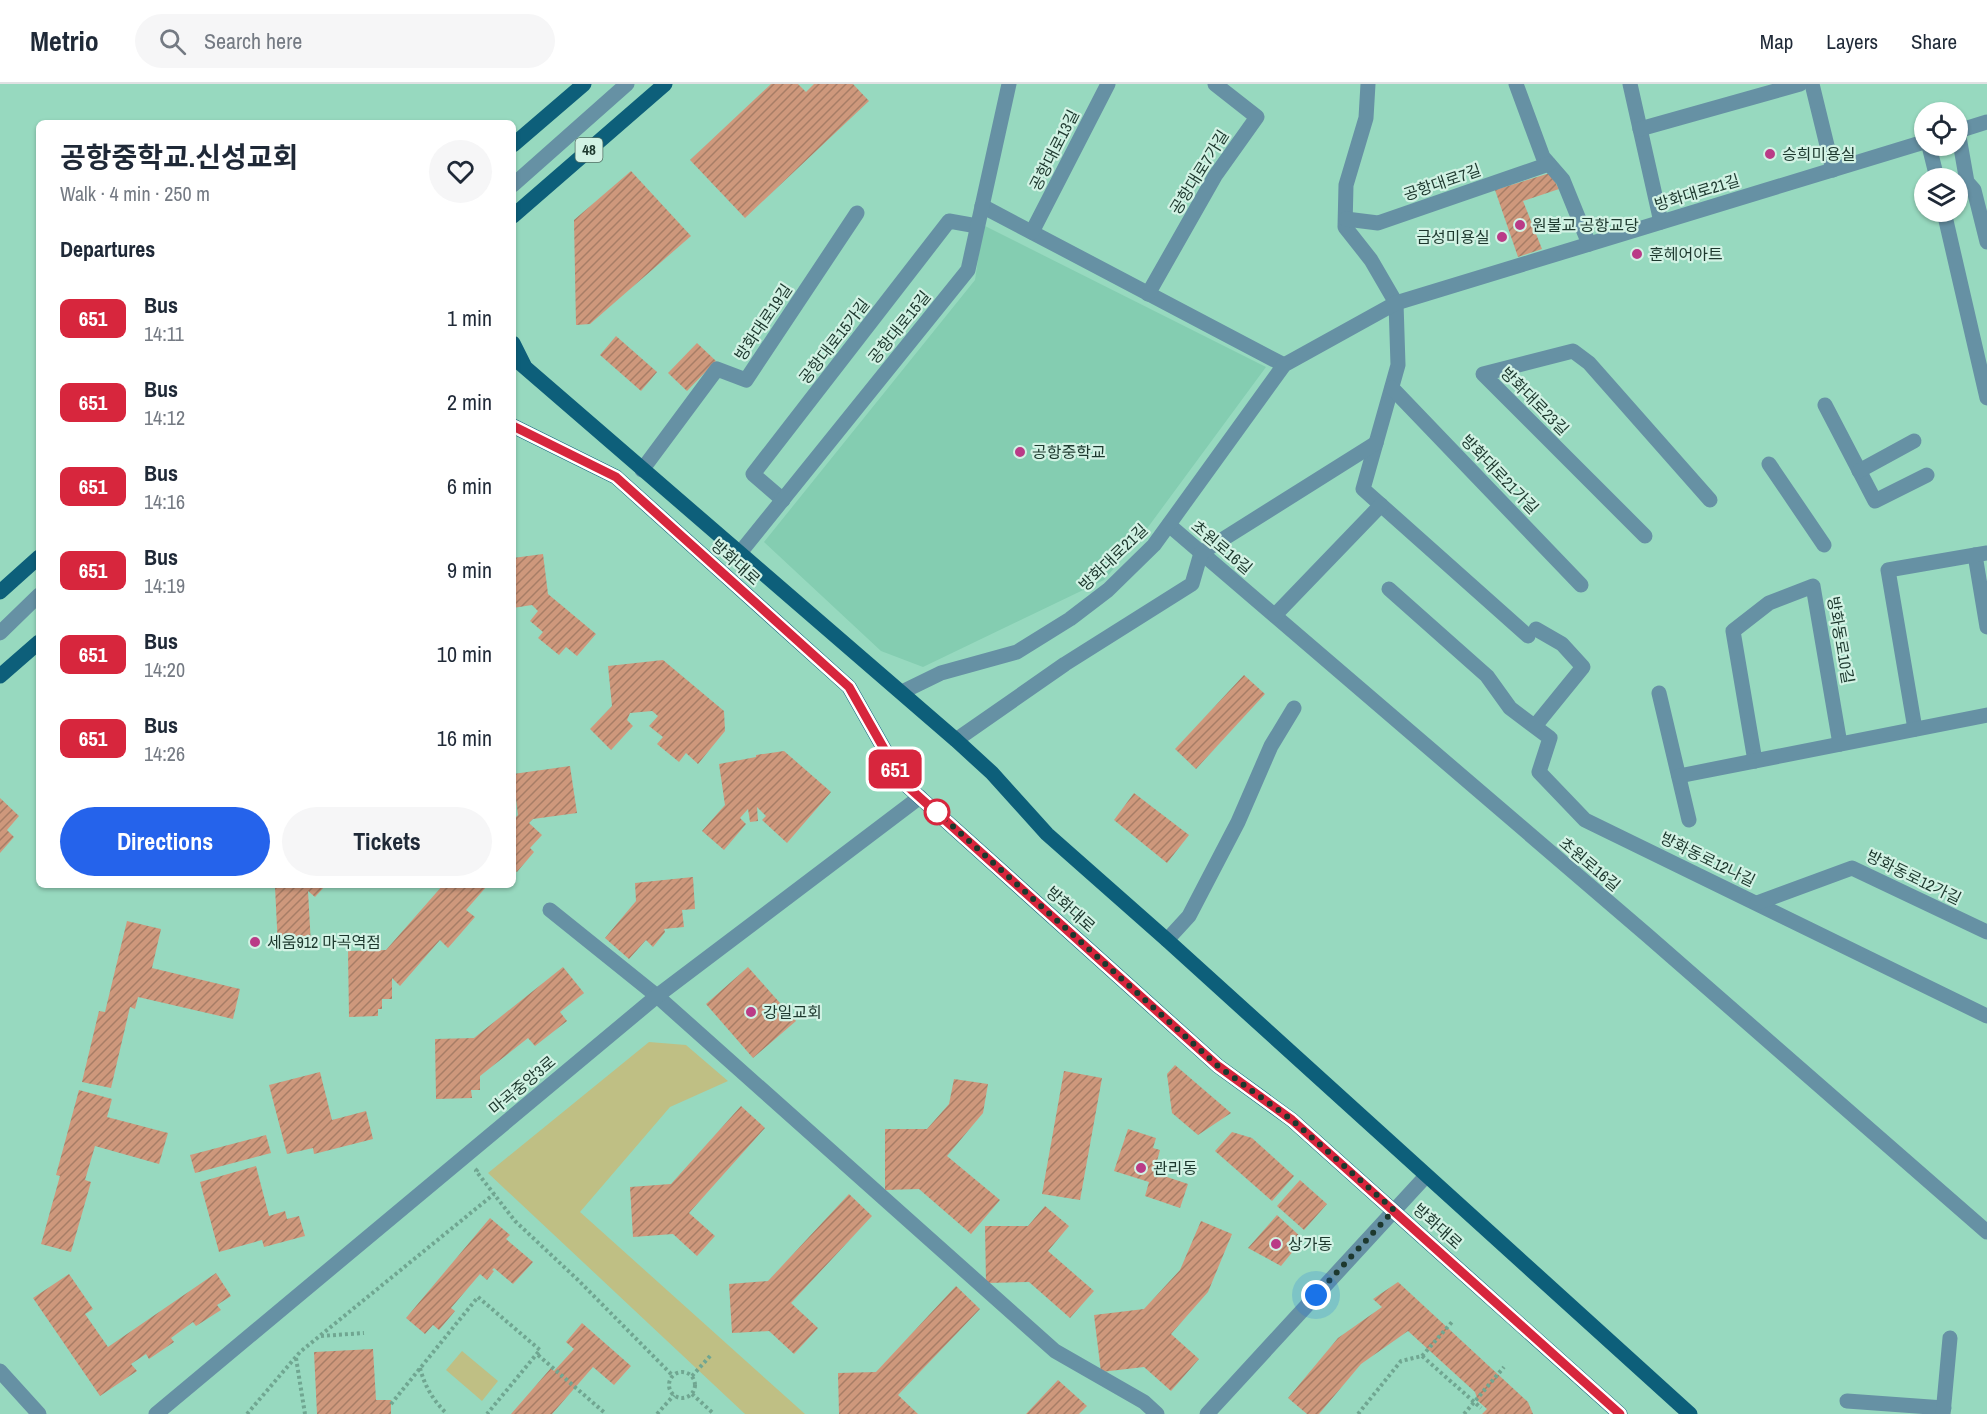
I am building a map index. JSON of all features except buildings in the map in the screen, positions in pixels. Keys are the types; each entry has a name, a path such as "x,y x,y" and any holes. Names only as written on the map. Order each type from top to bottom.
{"main road":[{"path":"516,143 584,84"},
{"name":"48","path":"516,217 665,84"},
{"path":"516,349 526,368"},
{"name":"방화대로","path":"516,360 956,740 992,773 1047,834 1690,1414"},
{"name":"방화대로","path":"516,427 616,477 849,687 906,785 1218,1066 1292,1120 1620,1414"},
{"path":"0,592 36,560"},
{"path":"0,676 36,645"}],"street":[{"path":"516,182 627,84"},
{"name":"공항대로15길","path":"739,554 968,270 1009,84"},
{"name":"공항대로13길","path":"1032,232 1108,84"},
{"name":"공항대로7가길","path":"1148,294 1215,176 1257,117 1215,84"},
{"path":"1368,84 1366,118 1346,185 1345,227 1371,260 1396,303 1398,365 1363,489 1532,633 1562,645 1583,668 1535,726"},
{"path":"1516,84 1542,157 1563,180 1589,244"},
{"path":"1630,84 1661,222"},
{"path":"1640,129 1800,84"},
{"path":"1812,84 1833,170"},
{"path":"1968,128 1987,122"},
{"name":"방화대로21길","path":"902,692 941,673 1017,652 1070,619 1108,590 1154,545 1284,365 1396,303 1914,145"},
{"path":"1962,156 1967,182 1974,190 1987,242"},
{"name":"공항대로7길","path":"1346,219 1378,223 1549,164"},
{"path":"982,206 1284,365"},
{"name":"방화대로19길","path":"642,470 717,369 746,380 857,213"},
{"name":"공항대로15가길","path":"783,500 753,474 949,220 978,226"},
{"path":"1946,222 1987,398"},
{"name":"방화대로23길","path":"1645,536 1483,374 1573,351 1589,363 1710,500"},
{"name":"방화대로21가길","path":"1392,388 1581,585"},
{"path":"1825,405 1875,501 1927,475"},
{"path":"1859,471 1914,441"},
{"path":"956,740 1065,664 1192,584 1201,553 1376,443"},
{"path":"1769,464 1824,545"},
{"path":"1275,615 1381,505"},
{"name":"초원로16길","path":"1169,525 1987,1232"},
{"path":"1915,729 1888,570 1981,554 1987,627"},
{"name":"방화동로10길","path":"1755,761 1733,631 1769,603 1814,586 1840,744"},
{"name":"방화동로12나길","path":"1389,589 1488,676 1510,708 1550,738 1539,772 1585,820 1987,1016"},
{"path":"0,633 36,598"},
{"path":"1659,693 1689,820"},
{"path":"1167,940 1189,916 1238,822 1271,746 1294,708"},
{"path":"1679,776 1987,715"},
{"name":"마곡중앙3로","path":"156,1414 657,996 920,797"},
{"name":"방화동로12가길","path":"1757,903 1852,868 1987,932"},
{"path":"550,910 657,996 1055,1351 1144,1402 1157,1414"},
{"path":"1207,1414 1426,1176"},
{"path":"1847,1401 1943,1411 1950,1338"},
{"path":"0,1371 39,1414"}],"path":[{"path":"483,1162 476,1171 515,1221 578,1280 673,1376"},
{"path":"247,1414 296,1357 494,1194"},
{"path":"391,1404 478,1297 540,1350 487,1414"},
{"path":"1358,1414 1401,1361 1422,1356 1452,1322"},
{"path":"320,1336 364,1333"},
{"path":"538,1355 606,1414"},
{"path":"692,1376 711,1355"},
{"path":"1422,1356 1481,1408"},
{"path":"296,1357 305,1414"},
{"path":"420,1367 424,1383 432,1398 447,1414"},
{"path":"1464,1414 1504,1367"},
{"path":"685,1372 692,1376 696,1384 692,1394 681,1398 674,1395 669,1383 673,1376 685,1372"},
{"path":"692,1394 714,1414"},
{"path":"657,1414 674,1395"}],"shaded area":[{"name":"공항중학교","path":"983,225 1266,367 1140,538 1104,580 923,667 881,651 764,542 975,280"},
{"path":"649,1042 686,1045 728,1081 670,1107 580,1212 805,1414 745,1414 488,1173"},
{"path":"462,1351 498,1381 482,1401 446,1370"}],"bus line":[{"name":"651","path":"516,427 616,477 849,687 906,785 1218,1066 1292,1120 1620,1414"}],"place":[{"name":"승희미용실","path":"1770,154"},
{"name":"원불교 공항교당","path":"1520,225"},
{"name":"금성미용실","path":"1502,237"},
{"name":"훈헤어아트","path":"1637,254"},
{"name":"공항중학교","path":"1020,452"},
{"name":"세움912 마곡역점","path":"255,942"},
{"name":"강일교회","path":"751,1012"},
{"name":"관리동","path":"1141,1168"},
{"name":"상가동","path":"1276,1244"}],"route":[{"path":"937,812 1218,1066 1292,1120 1394,1210 1316,1295"}]}
